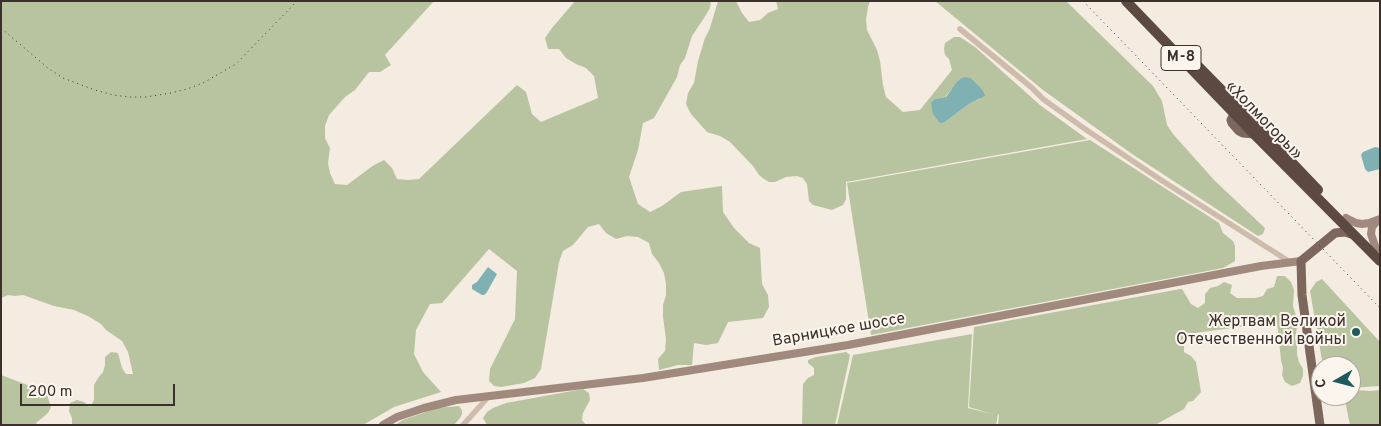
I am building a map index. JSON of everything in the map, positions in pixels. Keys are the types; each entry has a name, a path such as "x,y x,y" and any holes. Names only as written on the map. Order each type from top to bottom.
{"highway":[{"name":"«Холмогоры»","path":"1126,1 1378,251"},
{"name":"«Холмогоры»","path":"1134,1 1239,113 1254,134 1380,260"}],"main road":[{"path":"1328,209 1335,226 1332,235"},
{"path":"1320,425 1302,295 1301,261 1337,232 1354,235"}],"street":[{"path":"960,29 1031,86 1043,99 1085,129 1290,262"},
{"path":"1346,218 1362,224 1379,220"},
{"path":"1378,251 1371,238 1371,234 1372,227 1379,220"},
{"name":"Варницкое шоссе","path":"383,425 397,417 456,400 643,378 848,345 1261,266 1301,261"},
{"path":"463,425 491,395"}],"green space":[{"path":"1,1 434,1 385,55 391,65 380,72 369,72 355,90 345,97 329,115 325,126 325,138 330,148 328,163 330,173 335,184 347,185 384,160 392,168 397,179 419,179 517,85 526,92 532,114 541,122 598,98 594,76 586,68 566,58 559,49 548,49 545,38 575,1 711,1 710,8 692,36 677,77 654,118 643,123 638,150 629,177 638,204 650,212 681,192 722,186 723,212 734,228 749,243 760,248 762,284 768,295 769,307 763,318 728,322 718,343 706,345 694,343 692,365 678,365 659,370 658,359 665,351 666,339 663,317 663,305 666,295 664,273 652,254 649,243 638,237 627,236 616,239 606,233 599,224 588,227 573,245 563,251 559,262 541,369 535,378 524,383 501,387 494,386 489,381 490,369 515,319 517,271 489,249 442,303 430,304 416,330 414,354 423,372 441,392 394,407 363,425 72,425 69,411 70,403 77,400 84,402 90,407 94,400 94,385 103,372 105,357 111,352 118,353 122,368 126,374 133,374 128,352 122,341 88,316 23,295 8,295 1,298"},
{"path":"718,1 736,1 749,22 760,20 768,13 778,9 776,1 870,1 866,19 867,30 877,50 886,97 903,112 920,110 952,70 949,59 945,55 945,43 954,37 960,37 975,47 1040,105 1087,139 846,182 846,199 843,205 832,210 813,205 809,201 807,184 803,178 797,176 786,177 775,182 769,182 759,175 730,142 720,136 707,132 691,114 686,104 688,93 694,83 698,61","holes":["971,78 979,86 980,99 969,104 945,122 935,99 945,97 960,79"]},
{"path":"935,1 1066,1 1153,86 1162,101 1167,125 1173,134 1215,181 1265,228 1263,234 1258,236 1132,154 1043,90"},
{"path":"1090,140 1219,223 1223,233 1233,241 1235,261 1223,268 871,335 847,183"},
{"path":"1277,276 1285,276 1291,282 1294,290 1293,306 1298,322 1295,338 1303,376 1300,383 1292,386 1285,382 1282,375 1283,368 1277,322 1187,334 1184,342 1184,352 1196,362 1201,392 1193,401 1188,402 1184,409 1155,425 998,425 998,414 996,425 837,425 853,355 972,334 968,408 992,414 969,407 974,327 1180,289 1182,289 1191,304 1198,308 1205,303 1205,294 1210,288 1224,282 1232,285 1230,293 1237,298 1255,298 1263,296 1267,289 1274,287"},
{"path":"1322,279 1380,342 1380,386 1361,387 1361,356 1321,356 1310,291 1316,282"},
{"path":"846,352 850,355 835,425 802,425 803,384 814,375 814,368 808,363 808,360"},
{"path":"1,375 46,392 51,407 48,413 36,423 37,425 1,424"},
{"path":"583,389 589,393 590,400 583,413 582,420 586,425 487,425 483,418 493,408 506,403"},
{"path":"1361,390 1380,390 1380,425 1350,425 1346,406 1361,406"},
{"path":"459,406 462,414 454,425 395,425 403,420 437,408"}],"water":[{"path":"965,77 971,78 985,96 969,104 945,122 940,123 933,114 931,103 935,99 946,97 956,83"},
{"path":"1375,147 1380,148 1380,169 1368,172 1365,169 1361,155 1363,152"},
{"path":"488,267 497,274 487,292 482,295 472,289 472,285 477,282"}],"railway":[{"path":"1,28 49,69 63,78 113,95 146,97 187,89 203,83 236,64 297,1"},
{"path":"1083,1 1380,308"}],"place":[{"name":"Жертвам Великой Отечественной войны","path":"1356,332"}]}
